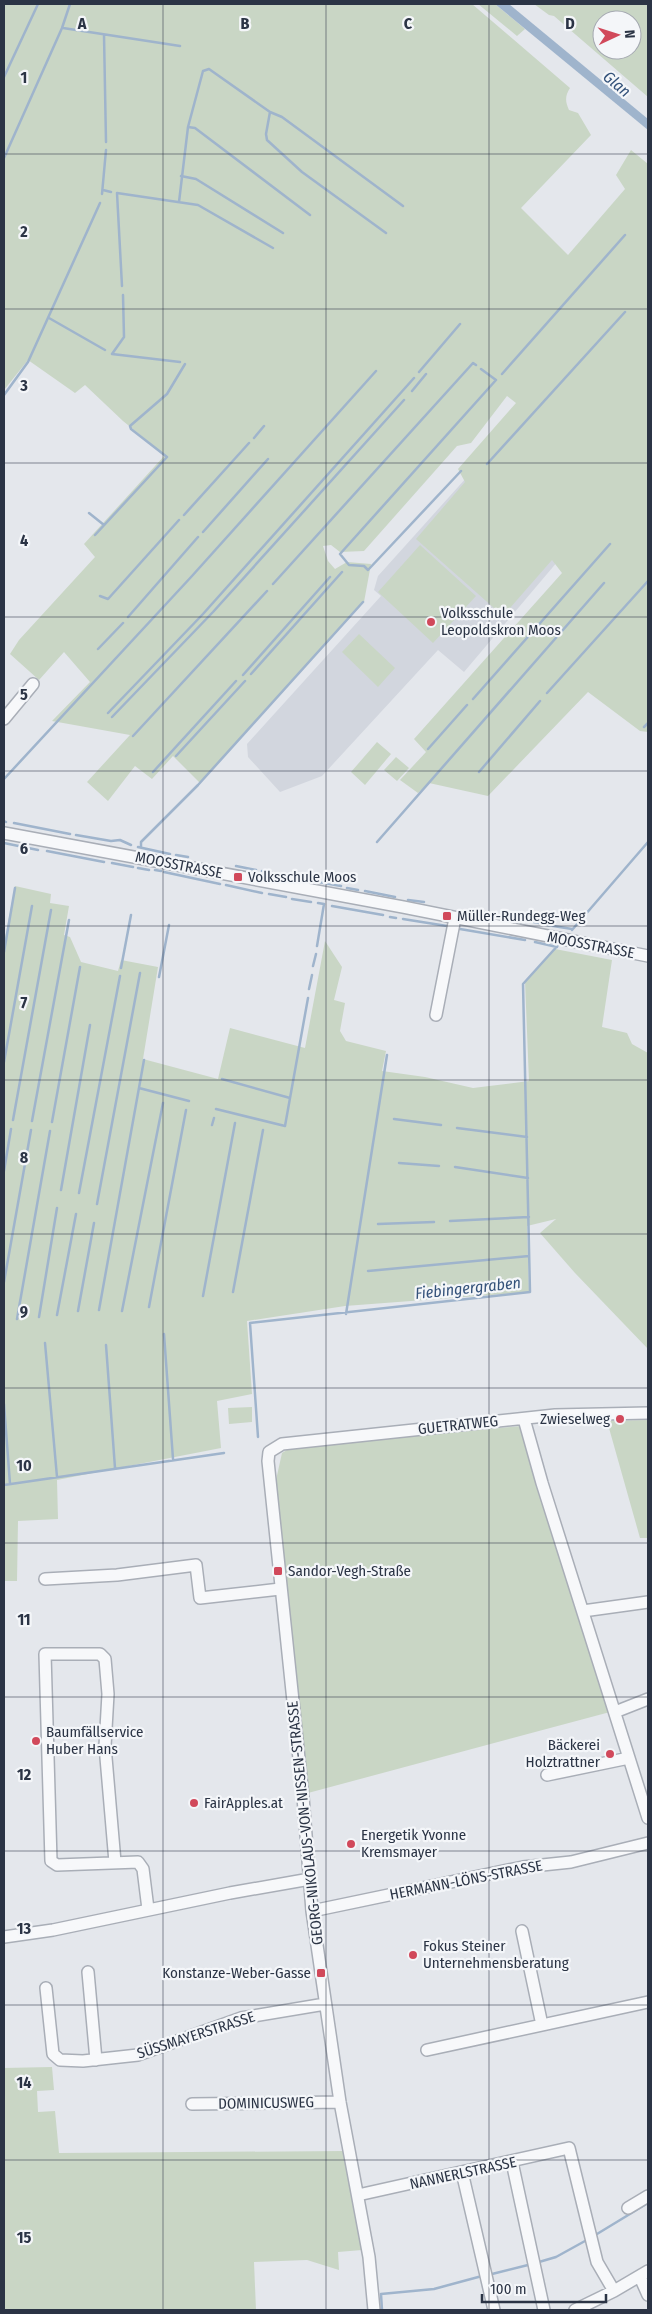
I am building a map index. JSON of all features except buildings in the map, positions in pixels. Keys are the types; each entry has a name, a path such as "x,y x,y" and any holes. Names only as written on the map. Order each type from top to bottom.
{"street":[{"path":"4,719 33,684"},
{"name":"MOOSSTRASSE","path":"4,833 136,856 648,956"},
{"path":"436,1016 455,918"},
{"name":"GUETRATWEG","path":"269,1452 282,1444 555,1415 648,1414"},
{"path":"524,1419 648,1818"},
{"name":"GEORG-NIKOLAUS-VON-NISSEN-STRASSE","path":"269,1452 268,1461 312,1911 340,2102 369,2257 374,2310"},
{"path":"45,1579 118,1575 196,1565 200,1598 280,1589"},
{"path":"583,1611 648,1602"},
{"path":"115,1862 105,1746 108,1694 105,1659 100,1654 45,1654 49,1857 51,1861 58,1865 115,1862 134,1861 142,1865 148,1909"},
{"path":"615,1712 648,1699"},
{"path":"547,1775 628,1758"},
{"name":"HERMANN-LÖNS-STRASSE","path":"312,1911 522,1866 571,1862 648,1843"},
{"path":"4,1937 53,1930 148,1909 310,1879"},
{"path":"522,1931 542,2025"},
{"path":"88,1972 96,2060"},
{"name":"SÜSSMAYERSTRASSE","path":"46,1988 53,2054 56,2058 75,2061 138,2056 241,2018 325,2004"},
{"path":"426,2050 648,2002"},
{"name":"DOMINICUSWEG","path":"192,2104 340,2102"},
{"name":"NANNERLSTRASSE","path":"358,2195 569,2148 597,2262 614,2291"},
{"path":"512,2162 544,2310"},
{"path":"462,2172 494,2310"},
{"path":"628,2208 648,2196"},
{"path":"575,2310 644,2274 648,2294"}],"shaded area":[{"name":"Volksschule Leopoldskron Moos","path":"467,477 558,561 464,672 438,650 322,776 280,792 248,757 247,744 381,596 374,590 378,576"}],"green space":[{"path":"4,4 472,4 570,88 566,99 569,110 578,113 591,135 521,208 568,255 625,189 616,175 631,150 648,164 648,732 640,731 588,692 488,796 429,783 418,793 400,780 426,752 414,739 562,573 552,560 503,616 416,539 465,482 458,469 516,403 507,396 471,443 457,446 364,551 340,552 331,545 323,546 328,561 335,569 347,562 371,564 364,602 200,783 173,756 152,779 135,766 108,801 87,782 130,735 52,721 90,682 64,652 39,680 10,654 19,640 95,557 84,544 165,455 123,421 85,385 75,393 28,360 4,390"},
{"path":"478,4 495,4 525,29 517,36"},
{"path":"534,4 648,4 648,97 605,60 642,60 642,10 592,10 592,49 554,16 549,15"},
{"path":"420,545 476,596 433,643 378,592"},
{"path":"359,634 395,668 378,687 342,652"},
{"path":"377,742 391,754 365,785 351,772"},
{"path":"396,757 409,768 397,781 384,770"},
{"path":"15,886 51,894 50,903 69,906 64,935 70,937 81,962 118,971 121,960 158,967 143,1059 218,1079 230,1028 305,1048 325,941 342,967 334,1000 345,1003 340,1031 346,1041 386,1051 382,1071 425,1077 473,1088 529,1081 525,981 555,949 612,960 602,1027 627,1033 632,1044 648,1053 648,1349 575,1273 540,1233 556,1219 527,1226 529,1292 345,1306 247,1321 252,1394 217,1401 221,1448 57,1480 58,1519 18,1521 17,1581 4,1581 4,943"},
{"path":"252,1407 252,1422 229,1424 228,1408"},
{"path":"648,1420 648,1538 640,1538 607,1421"},
{"path":"521,1426 610,1712 308,1793 276,1480 282,1453 290,1448"},
{"path":"52,2067 54,2090 37,2091 38,2112 55,2111 59,2153 344,2151 362,2250 338,2252 339,2270 307,2260 254,2262 256,2310 4,2310 4,2068"}],"water":[{"path":"495,4 509,4 648,119 648,130"}],"waterway":[{"path":"4,77 38,4"},
{"path":"4,158 62,28 70,4"},
{"path":"63,28 180,46"},
{"path":"104,35 106,142"},
{"path":"179,202 188,127 203,71 209,69 270,112 266,134 267,140 302,172 386,233"},
{"path":"270,112 282,117 403,206"},
{"path":"188,127 195,128 310,215"},
{"path":"102,194 106,150"},
{"path":"181,176 196,179 283,233"},
{"path":"103,190 111,192"},
{"path":"122,286 117,193 198,205 273,248"},
{"path":"4,395 28,362 100,203"},
{"path":"502,374 625,235"},
{"path":"123,295 124,337 112,354 180,362"},
{"path":"487,464 625,312"},
{"path":"49,318 105,350"},
{"path":"419,372 460,324"},
{"path":"273,584 473,363 476,365"},
{"path":"95,535 167,457 131,429 130,426 167,394 185,364"},
{"path":"461,471 368,570 364,566 349,565 340,554 496,380 481,369"},
{"path":"4,779 192,576 376,371"},
{"path":"412,391 426,374"},
{"path":"108,713 203,614 414,378"},
{"path":"112,717 213,612 404,400"},
{"path":"254,438 264,426"},
{"path":"184,515 249,443"},
{"path":"203,532 268,459"},
{"path":"89,513 104,525"},
{"path":"100,596 108,599 179,520"},
{"path":"128,617 198,537"},
{"path":"473,699 610,544"},
{"path":"251,674 342,572"},
{"path":"243,675 330,577"},
{"path":"547,693 648,581"},
{"path":"377,842 604,583"},
{"path":"133,736 267,591"},
{"path":"141,847 141,842 198,785 363,602"},
{"path":"98,649 123,623"},
{"path":"153,772 236,681"},
{"path":"176,756 245,681"},
{"path":"479,772 540,701"},
{"path":"428,749 467,705"},
{"path":"644,727 648,723"},
{"path":"14,823 70,834"},
{"path":"76,835 111,841 120,840 131,845"},
{"name":"Fiebingergraben","path":"572,930 648,842"},
{"path":"4,843 38,850"},
{"path":"138,847 170,854"},
{"path":"47,851 104,862"},
{"path":"176,855 188,857"},
{"path":"112,863 133,867"},
{"path":"236,866 256,870"},
{"path":"138,868 149,870"},
{"path":"155,870 161,871"},
{"path":"262,871 287,876"},
{"path":"164,872 220,884"},
{"path":"296,878 341,886"},
{"path":"226,885 262,893"},
{"path":"4,952 15,888"},
{"path":"347,888 358,890"},
{"path":"365,891 395,897"},
{"path":"269,894 286,897"},
{"path":"292,899 311,902"},
{"path":"408,900 424,902"},
{"path":"317,946 324,904 318,903"},
{"path":"4,1062 32,906"},
{"path":"332,906 383,915"},
{"path":"13,1120 51,910"},
{"path":"477,911 505,917"},
{"path":"121,968 131,915"},
{"path":"390,917 396,918"},
{"path":"509,917 539,923"},
{"path":"403,919 447,926"},
{"path":"32,1121 69,920"},
{"path":"159,977 169,925"},
{"path":"547,925 572,929"},
{"path":"460,929 525,940"},
{"path":"535,942 557,947"},
{"name":"Fiebingergraben","path":"258,1437 250,1323 530,1292 523,984 560,943"},
{"path":"313,966 316,954"},
{"path":"52,1122 80,967"},
{"path":"97,1204 140,973"},
{"path":"309,989 312,975"},
{"path":"79,1193 120,976"},
{"path":"216,1109 285,1126 308,998"},
{"path":"61,1190 90,1025"},
{"path":"346,1314 387,1055"},
{"path":"99,1310 144,1060"},
{"path":"222,1079 290,1098"},
{"path":"139,1088 189,1101"},
{"path":"122,1311 163,1103"},
{"path":"149,1307 186,1110"},
{"path":"212,1125 214,1118"},
{"path":"394,1119 441,1125"},
{"path":"203,1296 235,1123"},
{"path":"457,1128 527,1137"},
{"path":"4,1171 11,1129"},
{"path":"4,1282 31,1130"},
{"path":"233,1292 263,1130"},
{"path":"17,1319 50,1131"},
{"path":"399,1163 439,1166"},
{"path":"455,1167 528,1178"},
{"path":"39,1317 57,1208"},
{"path":"57,1315 76,1214"},
{"path":"450,1221 529,1217"},
{"path":"378,1224 434,1222"},
{"path":"78,1311 94,1223"},
{"path":"368,1271 529,1256"},
{"path":"164,1334 173,1459"},
{"path":"45,1343 57,1477"},
{"path":"106,1345 115,1468"},
{"path":"4,1404 10,1484"},
{"name":"Fiebingergraben","path":"4,1485 224,1453"},
{"path":"597,2234 648,2203"},
{"path":"539,2262 556,2257 585,2241"},
{"path":"492,2274 528,2265"},
{"path":"382,2310 381,2294 434,2289 482,2276"}],"place":[{"name":"Volksschule Leopoldskron Moos","path":"431,622"},
{"name":"Volksschule Moos","path":"238,877"},
{"name":"Müller-Rundegg-Weg","path":"447,916"},
{"name":"Zwieselweg","path":"620,1419"},
{"name":"Sandor-Vegh-Straße","path":"278,1571"},
{"name":"Baumfällservice Huber Hans","path":"36,1741"},
{"name":"Bäckerei Holztrattner","path":"610,1754"},
{"name":"FairApples.at","path":"194,1803"},
{"name":"Energetik Yvonne Kremsmayer","path":"351,1844"},
{"name":"Fokus Steiner Unternehmensberatung","path":"413,1955"},
{"name":"Konstanze-Weber-Gasse","path":"321,1973"}],"water label":[{"name":"Glan","path":"617,84"}]}
